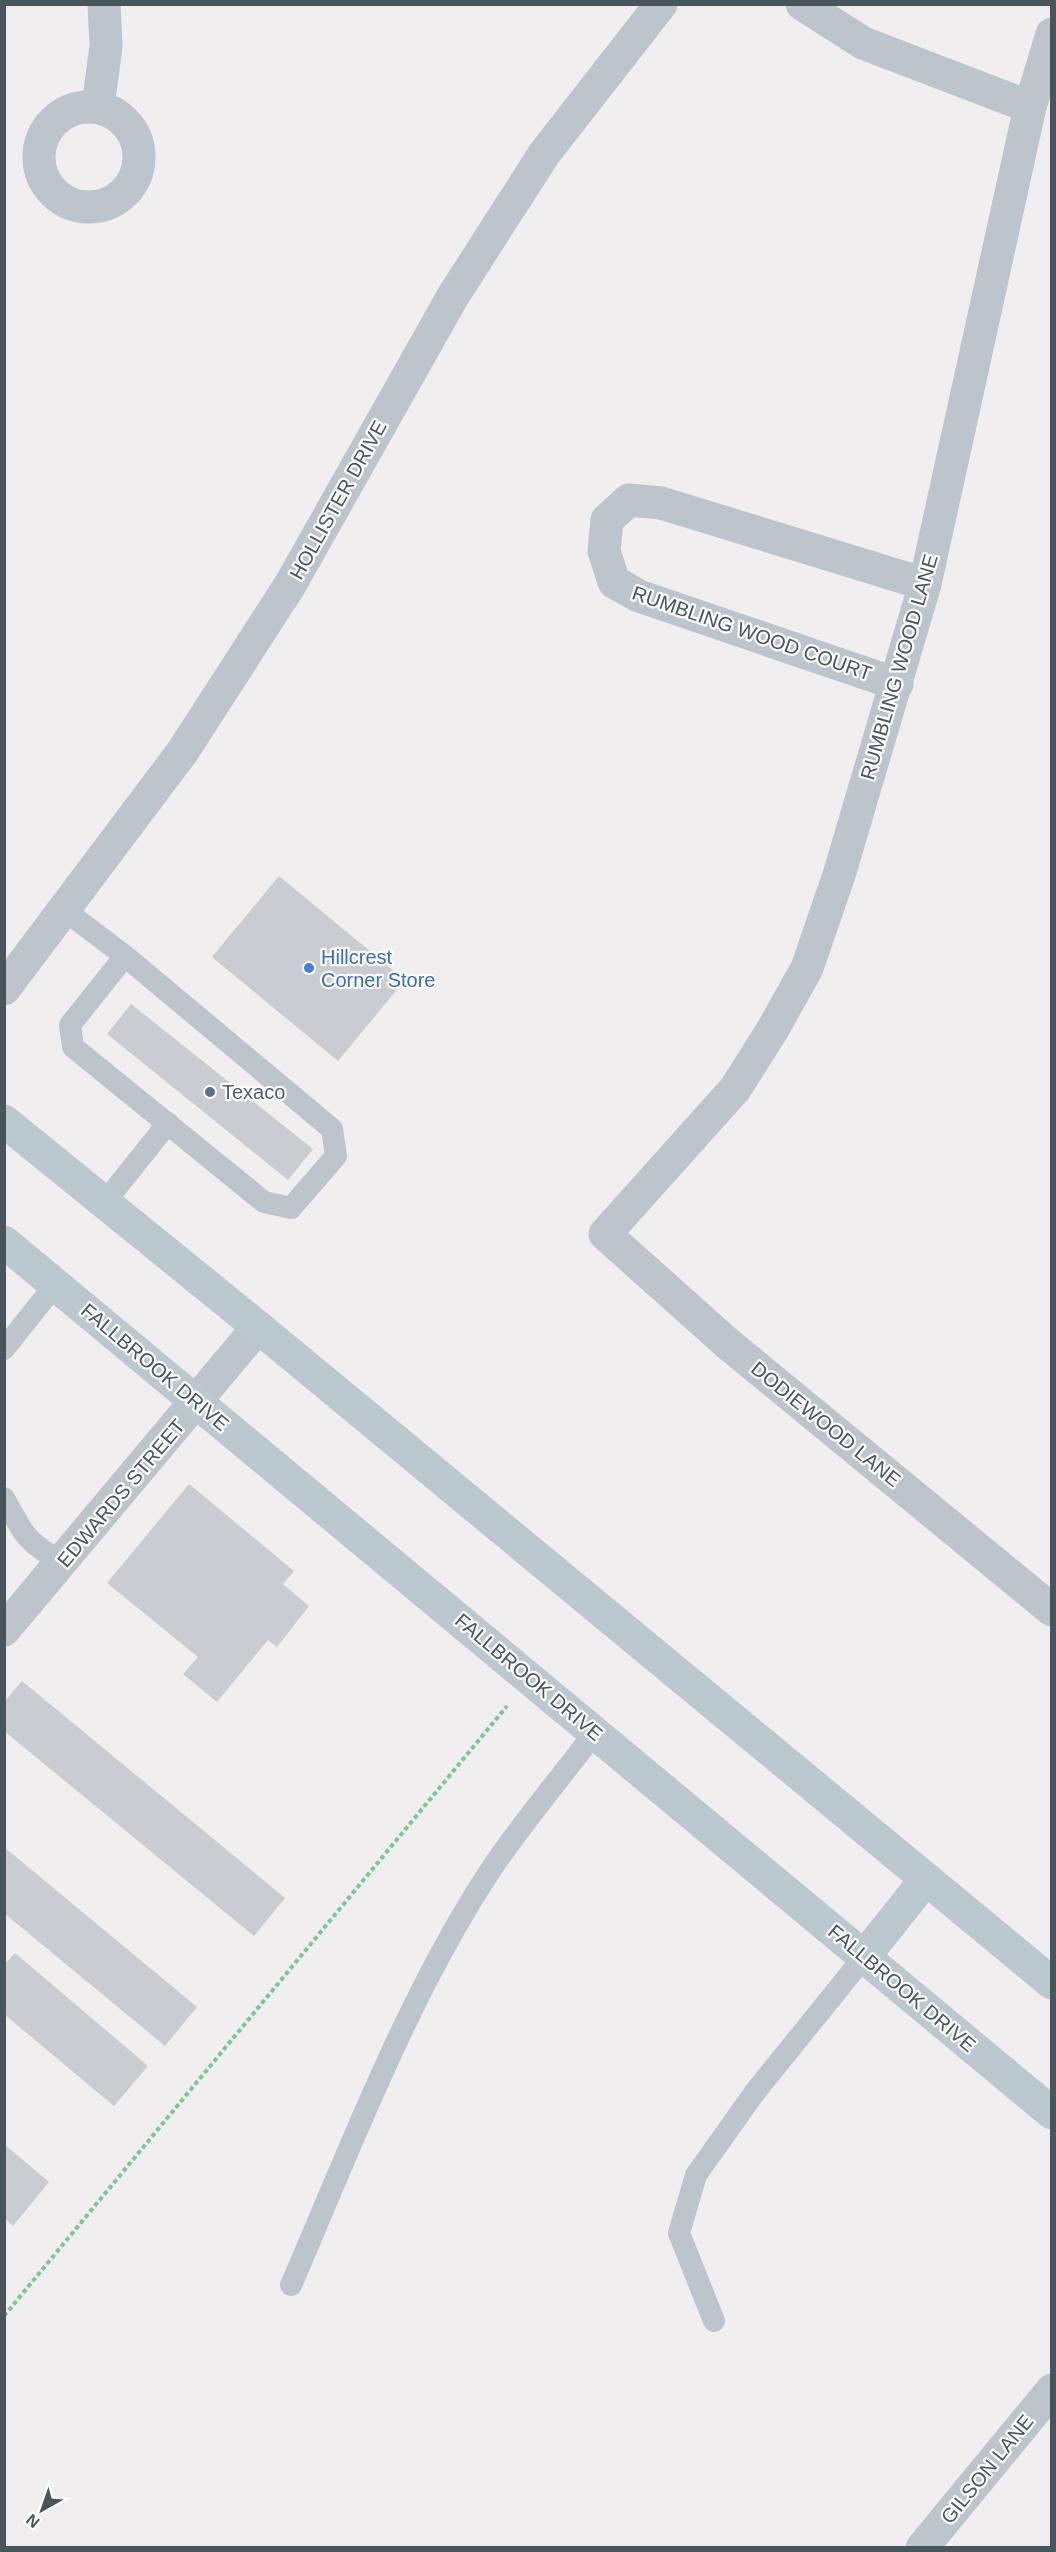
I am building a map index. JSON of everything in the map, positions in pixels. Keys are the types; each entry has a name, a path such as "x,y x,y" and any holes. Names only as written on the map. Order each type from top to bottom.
{"main road":[{"path":"4,1121 258,1327 1052,1983"},
{"name":"FALLBROOK DRIVE","path":"4,1242 1052,2113"},
{"path":"864,1957 926,1879"}],"street":[{"path":"98,107 106,46 104,4"},
{"name":"HOLLISTER DRIVE","path":"4,989 183,751 290,585 453,296 544,154 661,4"},
{"path":"802,4 863,43 1030,107"},
{"name":"RUMBLING WOOD LANE","path":"605,1234 735,1089 773,1029 807,968 839,875 925,584 1030,107 1052,34"},
{"name":"RUMBLING WOOD COURT","path":"897,684 639,596 614,582 604,552 607,520 629,501 661,503 925,584"},
{"name":"DODIEWOOD LANE","path":"605,1234 727,1343 1052,1610"},
{"name":"EDWARDS STREET","path":"4,1630 258,1327"},
{"name":"GILSON LANE","path":"922,2547 1052,2390"}],"lane":[{"path":"63,909 125,956 332,1129 336,1156 291,1208 264,1202 73,1047 70,1025 125,956"},
{"path":"105,1202 168,1123"},
{"path":"4,1349 55,1285"},
{"path":"4,1498 22,1533 40,1550 62,1562"},
{"path":"291,2285 378,2083 446,1947 488,1873 595,1732"},
{"path":"714,2321 678,2233 696,2175 755,2092 864,1957"}],"path":[{"path":"4,2316 530,1678"}],"building":[{"name":"Hillcrest Corner Store","path":"279,876 405,980 338,1061 212,957"},
{"name":"Texaco","path":"131,1004 313,1149 288,1180 107,1034"},
{"path":"189,1484 294,1571 283,1584 309,1606 277,1647 268,1640 217,1702 183,1674 198,1657 107,1583"},
{"path":"22,1681 285,1898 254,1936 4,1731 4,1702"},
{"path":"4,1847 197,2007 165,2046 4,1913"},
{"path":"15,1953 148,2066 114,2106 4,2014 4,1965"},
{"path":"4,2144 49,2182 13,2226 4,2218"}],"place":[{"name":"Hillcrest Corner Store","path":"309,968"},
{"name":"Texaco","path":"210,1092"}]}
